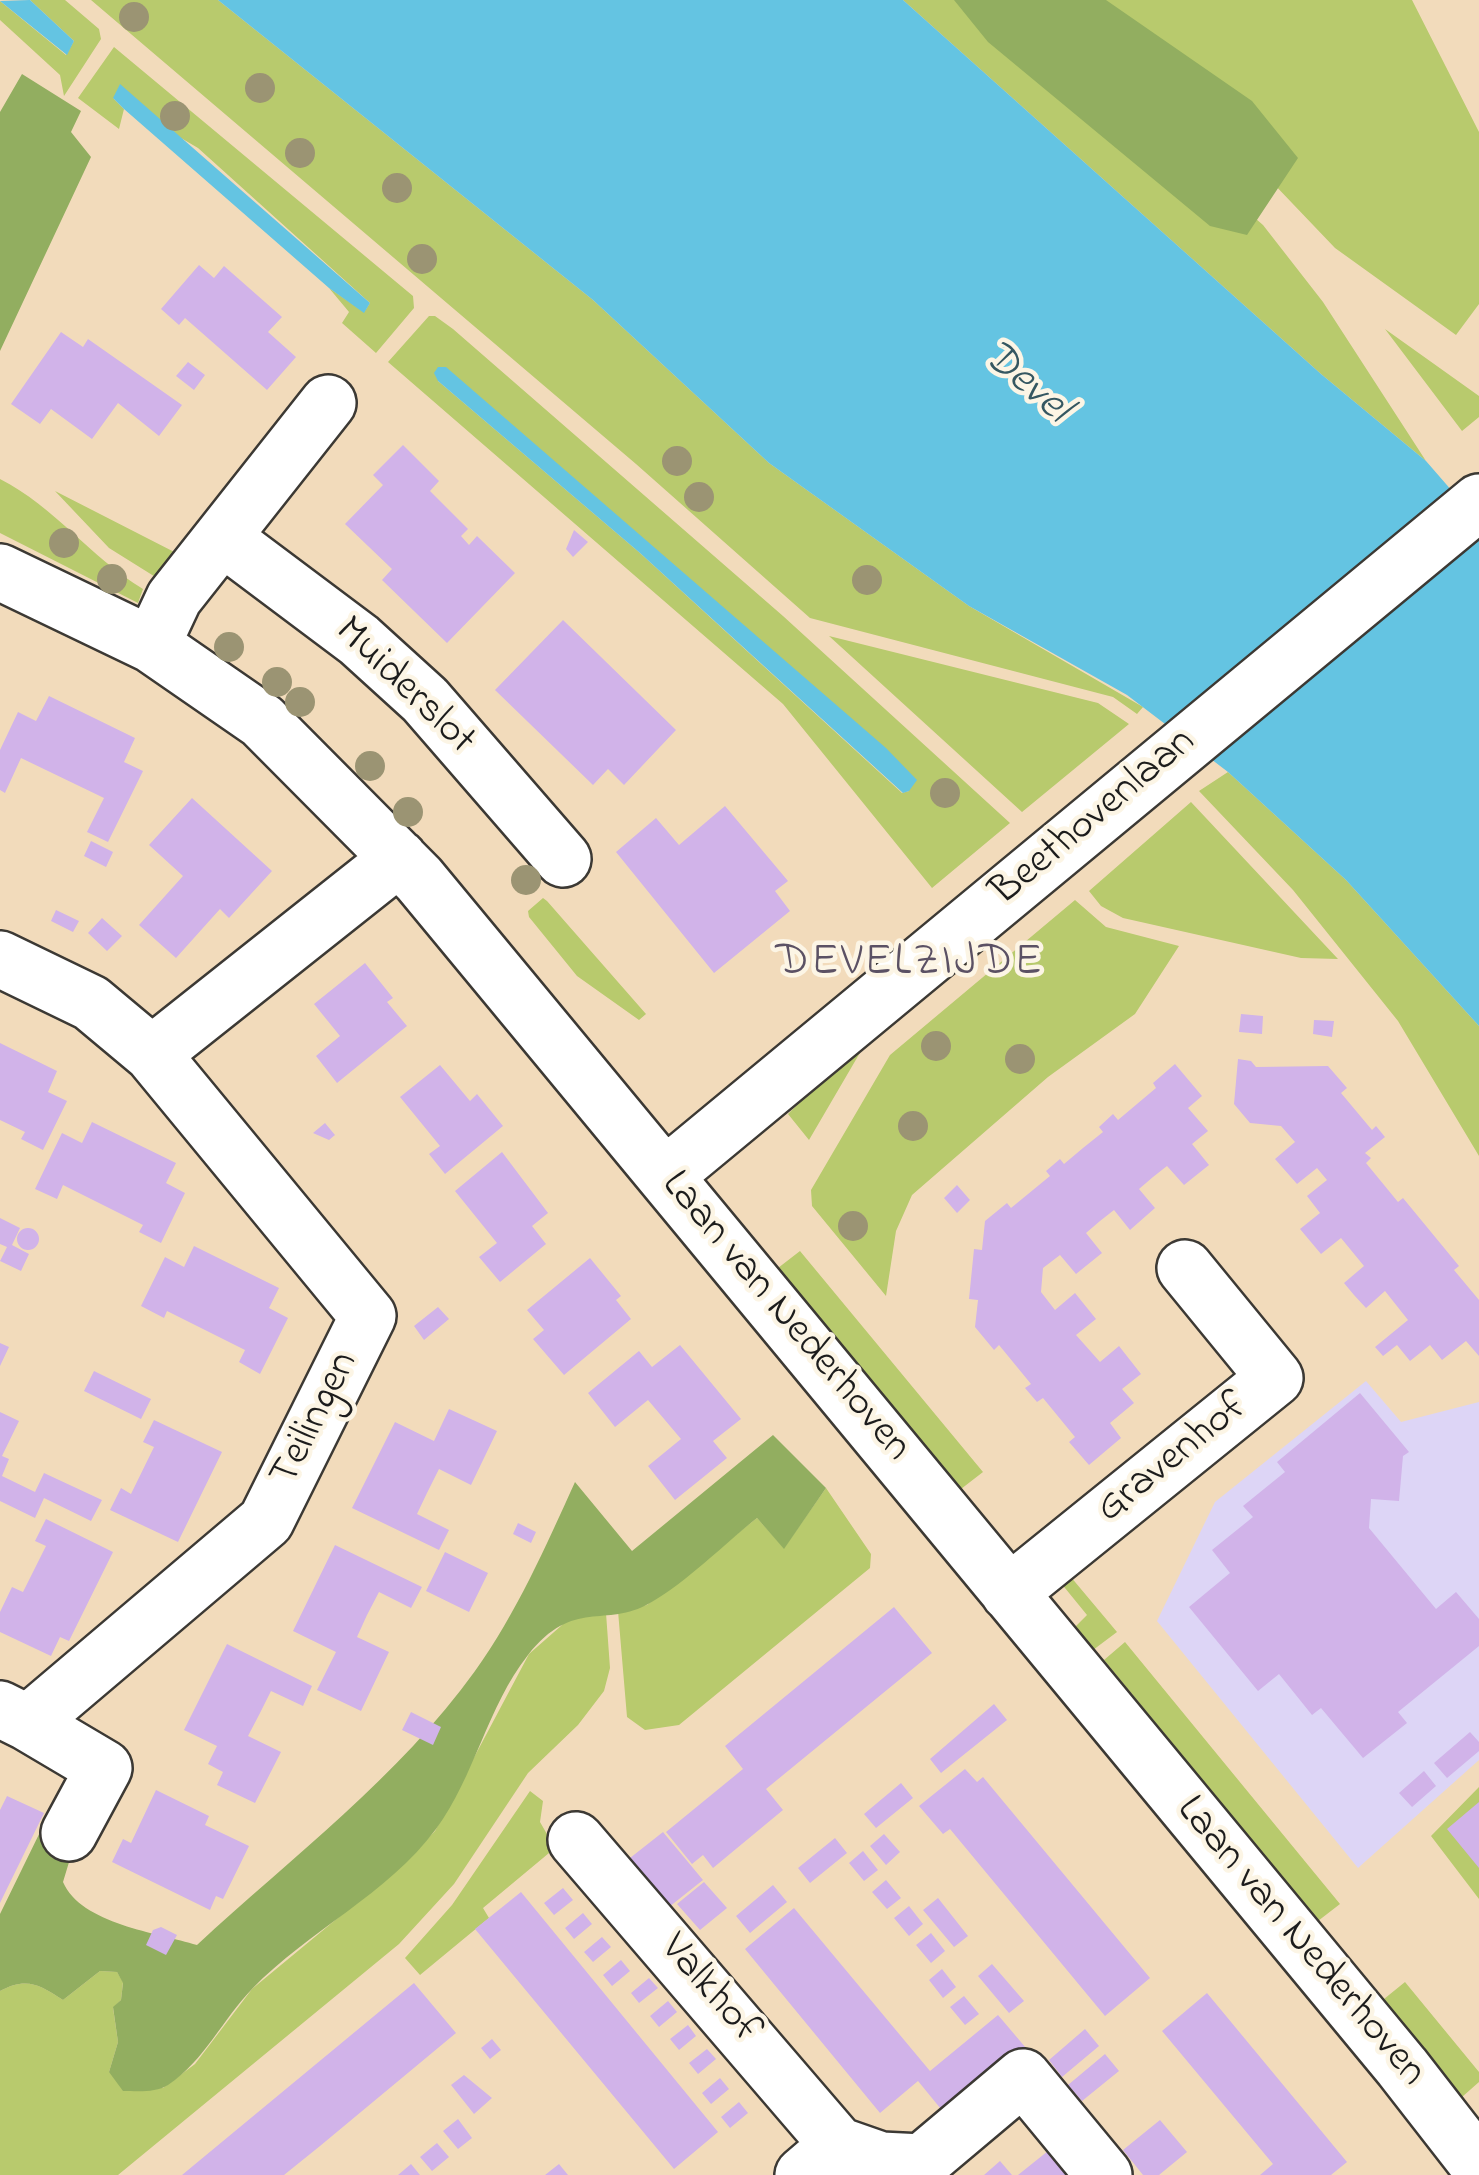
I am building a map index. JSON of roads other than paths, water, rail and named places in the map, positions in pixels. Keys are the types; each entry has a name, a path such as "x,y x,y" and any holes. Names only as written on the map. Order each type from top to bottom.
{"street":[{"path":"152,646 174,598 328,403"},
{"name":"Beethovenlaan","path":"666,1175 1479,502"},
{"name":"Muiderslot","path":"223,538 358,640 426,700 563,859"},
{"name":"Laan van Nederhoven","path":"0,572 152,646 262,721 400,858 1402,2067 1479,2166"},
{"path":"152,1054 400,858"},
{"name":"Teilingen","path":"0,959 91,1003 152,1054 368,1316 266,1522 14,1716"},
{"name":"Gravenhof","path":"1009,1593 1275,1378 1185,1268"},
{"path":"14,1716 104,1768 68,1833"},
{"name":"Valkhof","path":"576,1840 820,2160"},
{"path":"820,2160 922,2162 1023,2077 1104,2175"}],"water":[{"path":"30,0 74,41 67,55 0,1"},
{"name":"Devel","path":"218,0 903,0 1321,374 1426,461 1479,522 1479,1026 1346,880 1228,772 1127,695 969,606 769,463 593,300"},
{"path":"120,84 370,303 364,313 329,288 124,109 113,98"},
{"path":"438,367 446,367 886,748 917,780 909,791 903,793 640,553 438,381 434,373"}],"district":[{"name":"DEVELZIJDE","path":"910,966"}]}
